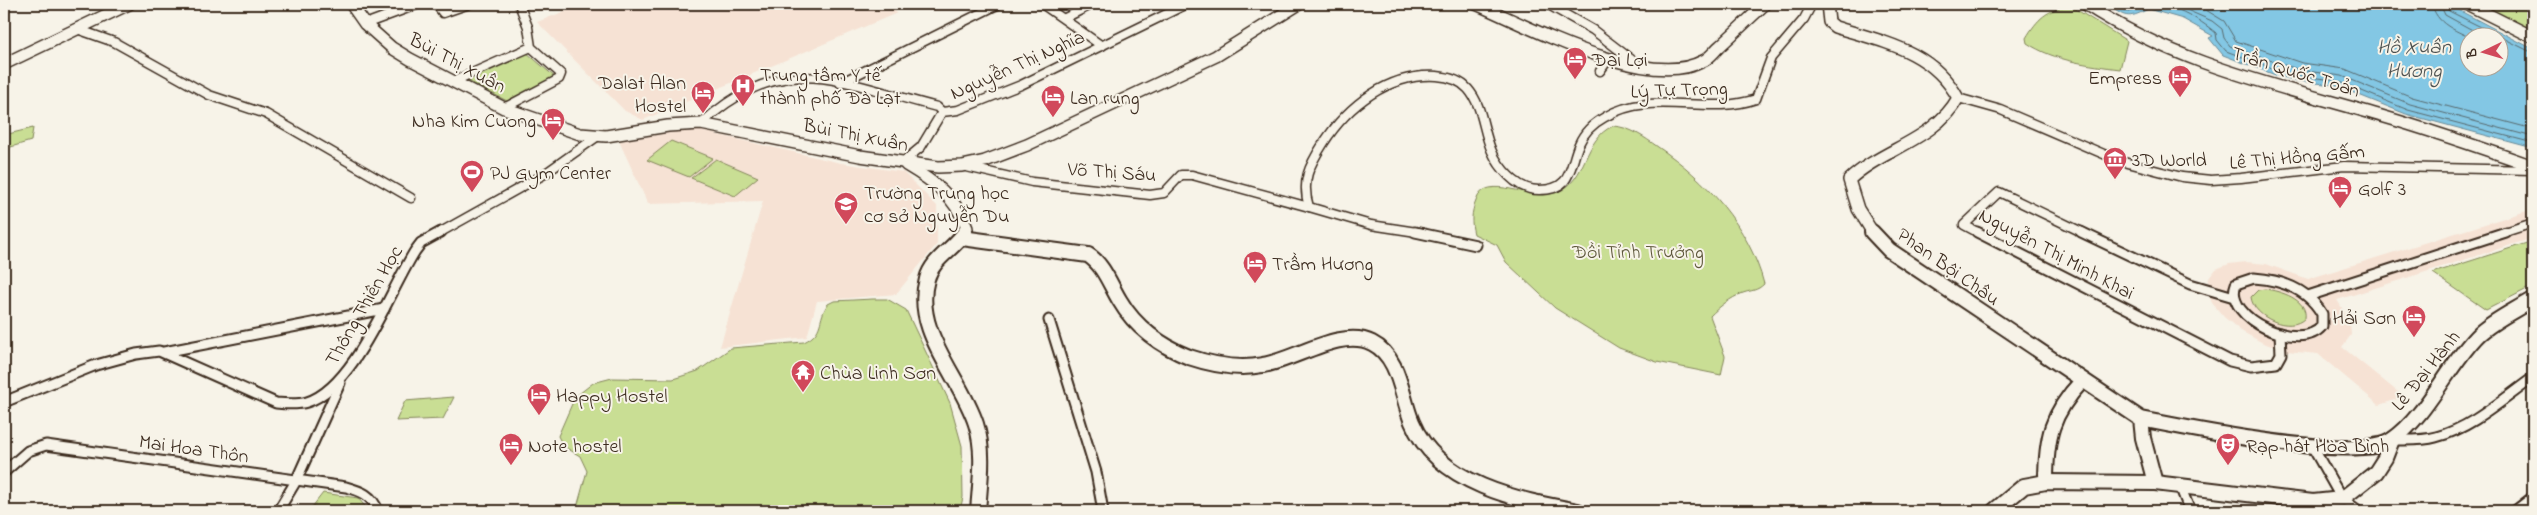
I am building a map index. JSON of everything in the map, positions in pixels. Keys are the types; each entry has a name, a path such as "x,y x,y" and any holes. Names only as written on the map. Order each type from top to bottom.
{"street":[{"path":"4,64 129,4"},
{"name":"Bùi Thị Xuân","path":"350,4 365,24 392,48 452,82 504,108 580,134 598,136 668,126 701,124 860,156 938,167 962,166 1005,154 1180,74 1248,37 1296,4"},
{"path":"365,24 419,4"},
{"path":"436,4 443,13 469,4"},
{"path":"504,108 559,79 561,74 531,47 528,27 519,4"},
{"path":"840,83 999,4"},
{"path":"1042,4 1065,18 1102,46"},
{"path":"1065,18 1093,4"},
{"name":"Nguyễn Thị Nghĩa","path":"701,124 718,108 737,96 766,83 787,77 840,83 930,105 942,112 955,112 1021,85 1187,4"},
{"path":"1476,4 1608,60 1643,67 1679,67 1704,61 1766,4"},
{"path":"1547,4 1593,30 1643,67"},
{"name":"Lý Tự Trọng","path":"1309,207 1305,200 1305,182 1324,142 1352,108 1383,86 1411,78 1441,76 1461,82 1475,98 1486,140 1492,154 1502,169 1517,183 1529,188 1552,189 1561,185 1572,172 1578,144 1587,132 1600,119 1619,109 1634,105 1747,104 1756,99 1770,59 1782,42 1806,17 1812,4"},
{"path":"1827,4 1829,22 1835,27 1913,52 1949,81 1958,98"},
{"name":"Trần Quốc Toản","path":"2085,4 2136,36 2185,56 2272,85 2424,130 2533,168"},
{"path":"2468,4 2533,37"},
{"path":"77,29 114,42 209,95 266,114 411,198"},
{"path":"452,82 531,47"},
{"path":"1600,71 1608,60"},
{"name":"Lê Thị Hồng Gấm","path":"1958,98 2020,117 2120,161 2182,177 2211,180 2241,178 2344,166 2533,168"},
{"name":"Phan Bội Châu","path":"1958,98 1954,109 1942,120 1908,144 1857,170 1849,180 1851,193 1865,224 1889,250 2141,419"},
{"name":"Nguyễn Thị Nghĩa","path":"902,163 913,157 920,149 942,112"},
{"name":"Thông Thiên Học","path":"4,402 96,365 136,354 164,352 283,404 308,403 324,394 342,378 384,309 413,251 421,243 543,175 598,136"},
{"path":"902,163 937,184 954,201 964,216 967,228 962,238 933,266 927,277 923,300 930,327 976,422 980,447 978,511"},
{"name":"Võ Thị Sáu","path":"962,166 991,175 1024,181 1150,195 1164,193 1181,175 1192,175 1309,207"},
{"name":"Nguyễn Thị Minh Khai","path":"2234,297 2190,284 1999,192 1964,225 2213,354 2238,365 2256,367 2276,363 2282,354 2280,333"},
{"path":"1309,207 1371,224 1436,235 1476,246"},
{"path":"2308,296 2533,223"},
{"path":"962,238 1088,255 1096,260 1129,315 1148,334 1181,352 1211,364 1234,368 1258,366 1281,361 1346,338 1358,338 1373,342 1391,363 1416,431 1427,446 1448,465 1477,485 1494,492 1578,511"},
{"path":"2254,278 2282,282 2308,296 2323,313 2325,321 2322,328 2316,333 2306,336 2280,333 2251,319 2240,310 2233,291 2236,284 2254,278"},
{"name":"Lê Đại Hành","path":"2141,419 2190,430 2312,446 2364,449 2392,440 2418,414 2479,334 2533,299"},
{"path":"164,352 384,309"},
{"path":"1049,320 1096,472 1103,511"},
{"path":"278,511 296,481 342,378"},
{"path":"1994,511 2024,486 2046,482 2154,483 2314,507 2342,498 2376,472 2385,458 2392,440 2419,440 2439,436 2459,427 2533,378"},
{"path":"2046,482 2046,452 2056,411 2082,381"},
{"path":"2141,419 2143,438 2154,483"},
{"name":"Mai Hoa Thôn","path":"4,472 22,454 37,446 46,445 365,492 375,502 378,511"},
{"path":"2312,446 2342,498 2359,511"},
{"path":"2180,486 2190,511"},
{"path":"2515,511 2533,497"}],"shaded area":[{"path":"584,4 889,4 897,13 643,120 625,111 537,22"},
{"name":"Trường Trung học cơ sở Nguyễn Du","path":"693,129 841,163 903,172 937,206 937,244 896,294 817,301 807,337 720,347 763,201 648,204 619,141"},
{"path":"2533,209 2533,238 2337,300 2350,321 2351,335 2342,347 2404,397 2379,405 2318,354 2287,351 2263,343 2241,331 2224,317 2212,303 2207,290 2209,278 2216,269 2229,264 2246,262 2266,264 2308,279"}],"green space":[{"path":"2480,4 2533,4 2533,31 2528,29"},
{"path":"2069,5 2127,41 2120,69 2084,64 2060,58 2027,43 2026,38 2043,16"},
{"path":"526,52 556,78 507,101 466,80"},
{"name":"Đồi Tỉnh Trưởng","path":"1613,126 1631,130 1642,136 1676,160 1709,189 1737,224 1757,263 1764,284 1757,289 1734,297 1710,316 1725,356 1721,375 1657,362 1619,348 1555,308 1506,262 1497,245 1474,234 1472,214 1481,192 1489,188 1499,187 1535,194 1558,192 1568,186 1575,178 1596,140 1603,132"},
{"path":"33,128 31,141 4,149 4,135"},
{"path":"671,141 713,158 689,177 647,160"},
{"path":"716,159 758,177 735,196 691,178"},
{"path":"2533,241 2533,286 2486,310 2433,273"},
{"path":"2265,289 2285,294 2298,301 2305,311 2305,318 2298,323 2282,324 2265,317 2253,304 2251,297 2258,290"},
{"path":"887,299 906,310 950,403 962,446 963,497 960,511 853,511 834,508 820,511 576,511 587,471 580,456 563,446 558,436 575,397 593,383 612,378 673,379 698,371 731,348 804,342 811,338 818,330 828,304 834,301"},
{"path":"454,397 443,419 396,421 405,401"},
{"path":"323,493 358,498 369,511 309,511"}],"water":[{"name":"Hồ Xuân Hương","path":"2106,4 2447,4 2493,28 2460,28 2460,78 2510,78 2510,37 2533,49 2533,148 2406,114 2334,85 2298,81 2278,76 2223,55 2209,38 2213,36 2183,19 2148,9 2130,16 2122,14"}],"place":[{"name":"Đại Lợi","path":"1575,80"},
{"name":"Empress","path":"2180,98"},
{"name":"Trung tâm Y tế thành phố Đà Lạt","path":"743,107"},
{"name":"Dalat Alan Hostel","path":"703,114"},
{"name":"Lan rung","path":"1053,118"},
{"name":"Nha Kim Cuong","path":"553,141"},
{"name":"3D World","path":"2115,180"},
{"name":"PJ Gym Center","path":"472,193"},
{"name":"Golf 3","path":"2340,209"},
{"name":"Trường Trung học cơ sở Nguyễn Du","path":"846,225"},
{"name":"Trầm Hương","path":"1255,284"},
{"name":"Hải Sơn","path":"2414,338"},
{"name":"Chùa Linh Sơn","path":"803,393"},
{"name":"Happy Hostel","path":"539,416"},
{"name":"Note hostel","path":"511,466"},
{"name":"Rạp hát Hòa Bình","path":"2228,466"}]}
